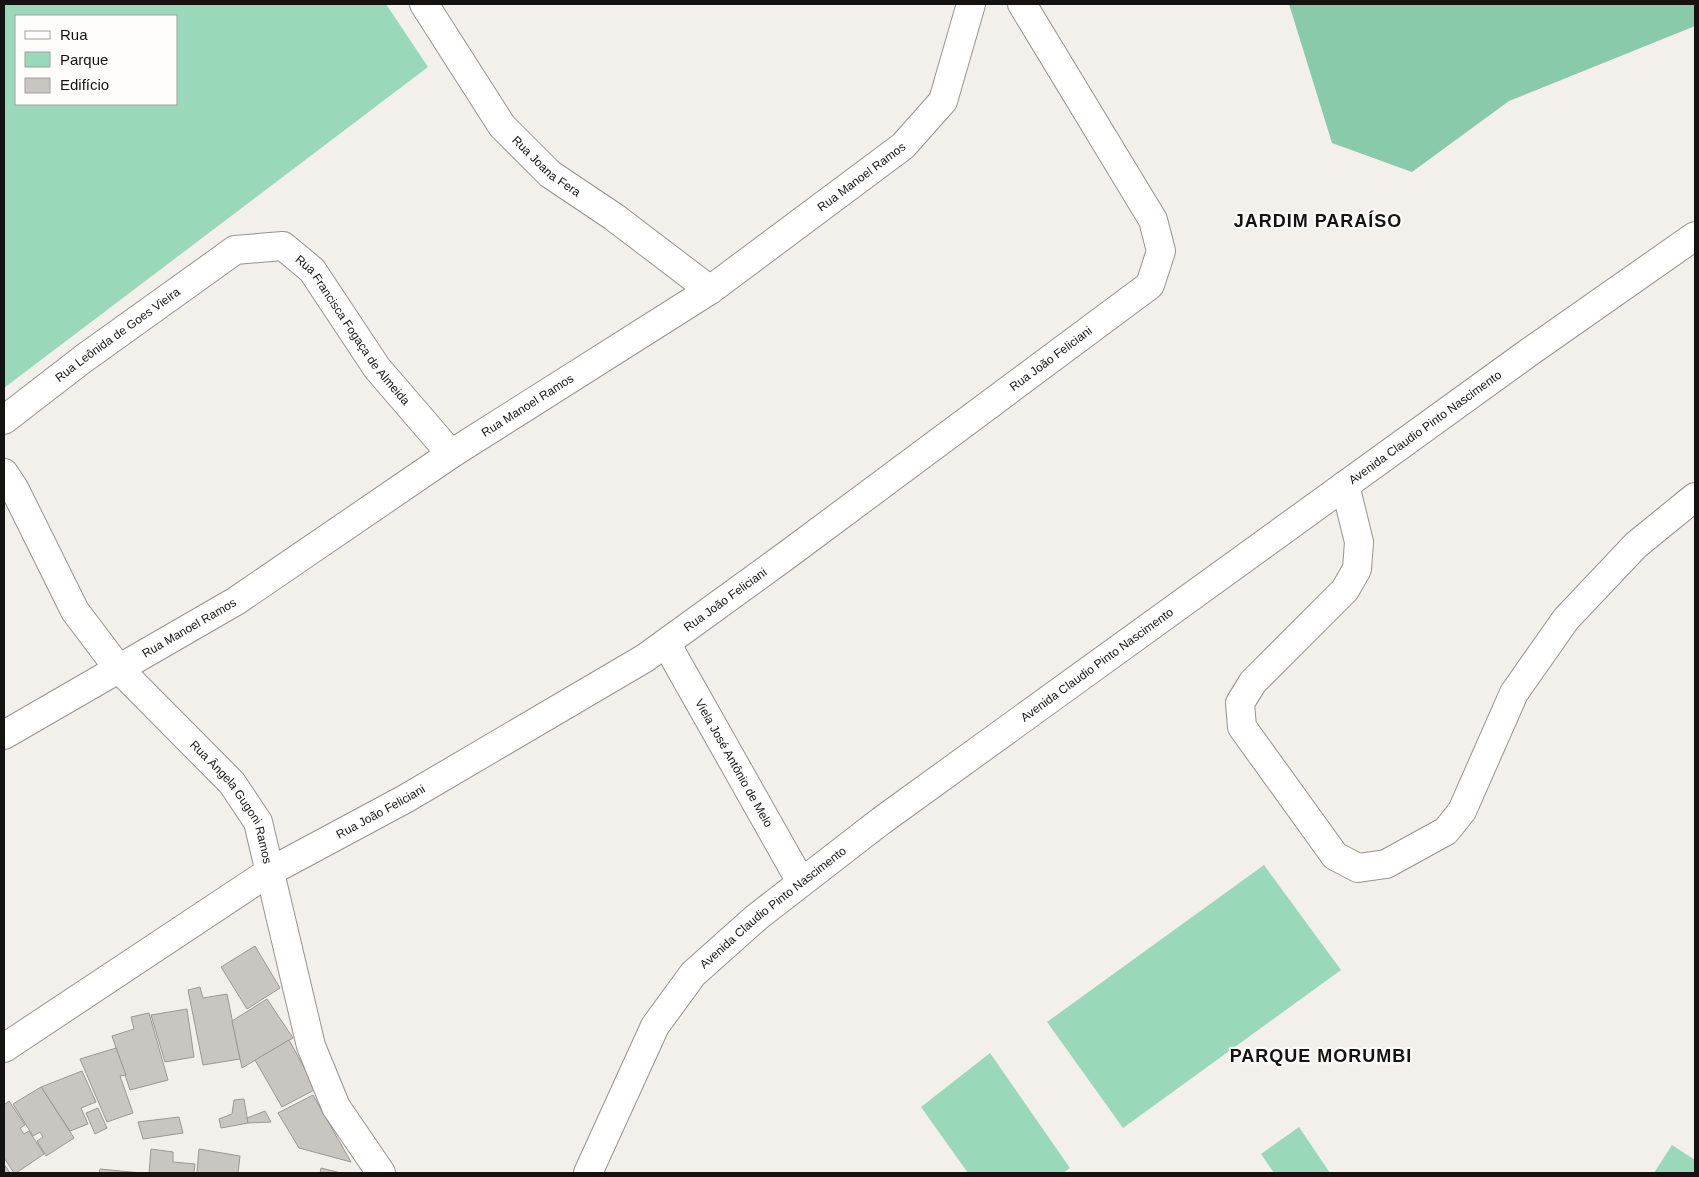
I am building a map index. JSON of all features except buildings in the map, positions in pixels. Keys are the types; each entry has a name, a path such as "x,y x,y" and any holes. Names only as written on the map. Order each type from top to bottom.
{"street":[{"name":"Rua Joana Fera","path":"424,4 502,126 550,174 614,218 710,290"},
{"name":"Rua Manoel Ramos","path":"4,735 236,600 451,454 710,290 903,146 943,101 971,4"},
{"name":"Rua João Feliciani","path":"4,1048 269,872 405,798 645,658 1150,285 1161,251 1153,220 1022,4"},
{"name":"Avenida Claudio Pinto Nascimento","path":"588,1173 660,1019 693,974 757,917 881,820 1528,353 1695,236"},
{"name":"Rua Francisca Fogaça de Almeida","path":"235,250 283,246 312,270 377,368 451,454"},
{"name":"Rua Leônida de Goes Vieira","path":"4,420 83,359 235,250"},
{"name":"Rua Ângela Gugoni Ramos","path":"4,473 14,488 75,611 118,668 232,783 258,822 311,1046 336,1107 381,1173"},
{"path":"1345,486 1359,542 1357,569 1345,590 1253,682 1240,703 1242,727 1335,856 1358,868 1386,864 1446,831 1462,810 1514,693 1566,620 1636,546 1695,497"},
{"name":"Viela José Antônio de Melo","path":"666,643 801,882"}],"green space":[{"path":"4,4 386,4 428,67 4,388"},
{"path":"1289,4 1695,4 1695,26 1509,101 1412,172 1332,143"},
{"path":"1264,865 1341,970 1123,1128 1047,1022"},
{"path":"990,1053 1070,1168 1063,1173 968,1173 921,1107"},
{"path":"1299,1127 1330,1173 1274,1173 1261,1154"},
{"path":"1672,1145 1695,1160 1695,1173 1654,1173"}],"district":[{"name":"JARDIM PARAÍSO","path":"1318,221"},
{"name":"PARQUE MORUMBI","path":"1321,1056"}]}
